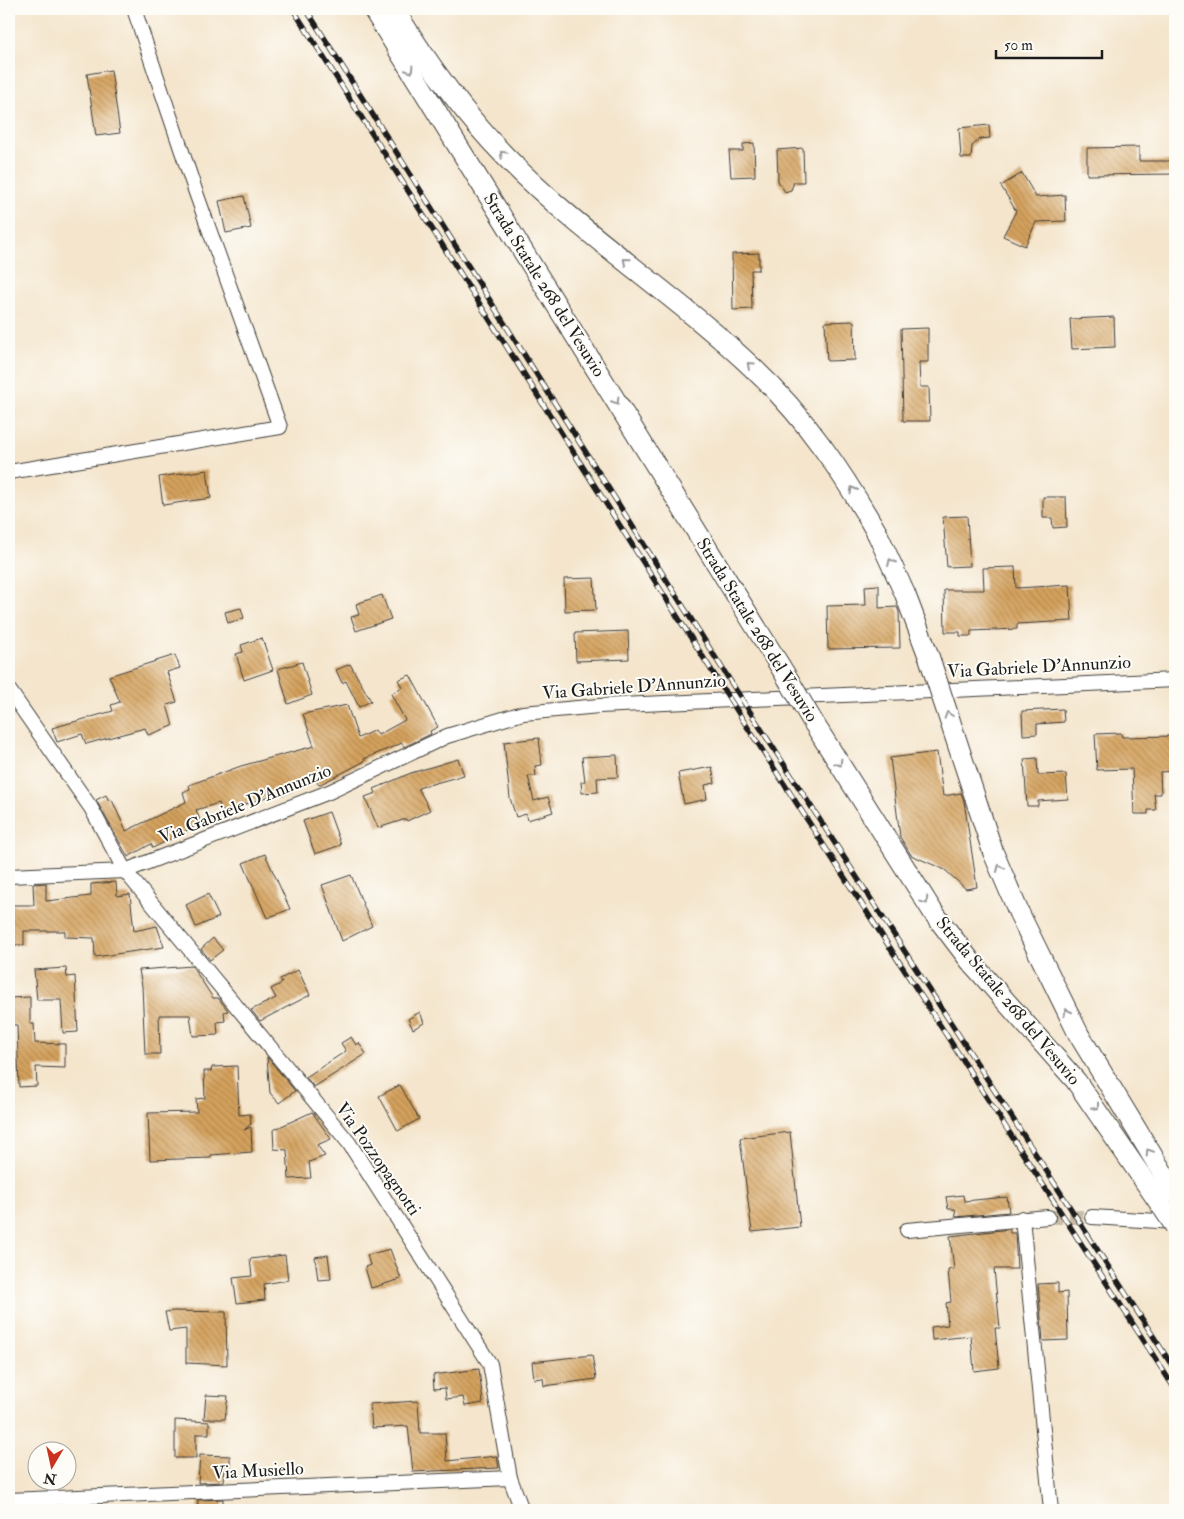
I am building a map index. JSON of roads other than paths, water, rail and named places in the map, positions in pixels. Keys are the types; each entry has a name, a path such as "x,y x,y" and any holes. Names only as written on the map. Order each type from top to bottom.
{"highway":[{"name":"Strada Statale 268 del Vesuvio","path":"372,9 813,722 933,912 971,962 1076,1081 1171,1208"},
{"name":"Strada Statale 268 del Vesuvio","path":"394,9 446,87 475,124 506,157 576,221 714,333 755,370 788,403 847,480 877,532 905,594 919,630 993,852 1019,913 1079,1035 1171,1208 1175,1226"}],"street":[{"path":"9,472 280,427 134,9"},
{"name":"Via Gabriele D'Annunzio","path":"9,876 125,871 329,792 448,736 523,713 599,706 1175,680"},
{"name":"Via Pozzopagnotti","path":"9,690 91,808 125,871 349,1143 490,1364 510,1478 522,1510"},
{"path":"1092,1217 1171,1208"},
{"path":"907,1230 1048,1217"},
{"path":"1022,1218 1051,1510"},
{"name":"Via Musiello","path":"9,1500 510,1478"}],"tunnel":[{"path":"1048,1217 1092,1217"}],"railway":[{"path":"293,9 748,728 1175,1389"},
{"path":"306,9 734,687 1175,1370"}]}
